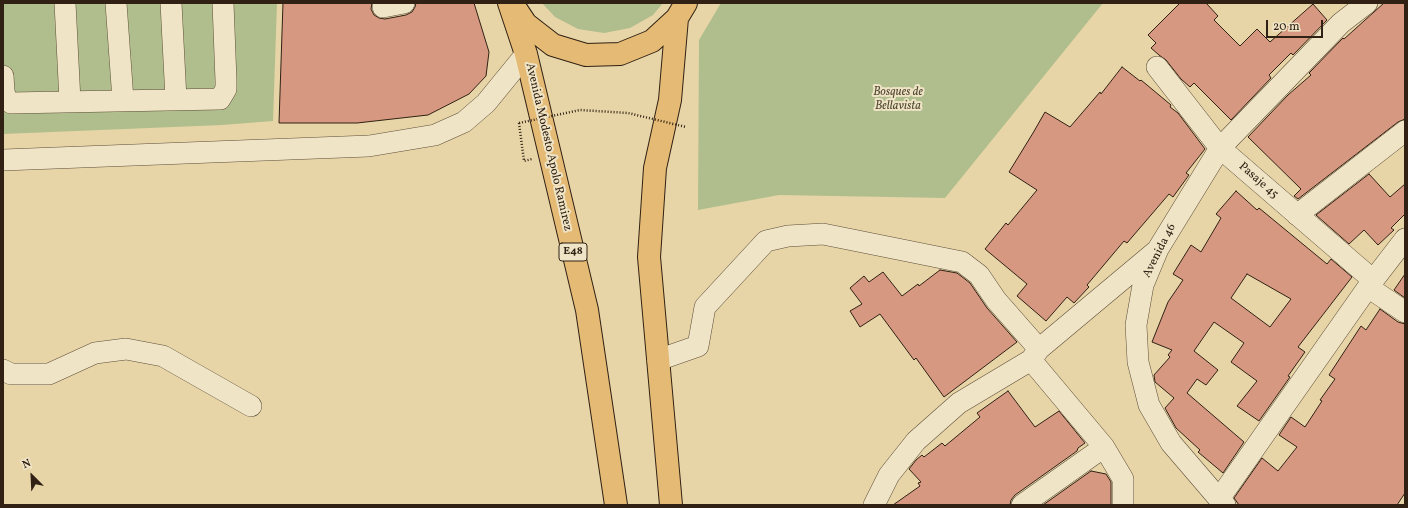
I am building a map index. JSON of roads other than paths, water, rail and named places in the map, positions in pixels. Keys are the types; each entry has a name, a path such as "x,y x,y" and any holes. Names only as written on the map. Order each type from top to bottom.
{"main road":[{"name":"E48","path":"510,3 526,24 553,45 586,55 620,54 652,41 682,11"},
{"name":"Avenida Modesto Apolo Ramirez","path":"510,3 526,54 587,310 616,505"},
{"name":"E48","path":"671,505 649,256 655,168 670,100 682,11"}],"street":[{"path":"65,3 70,101"},
{"path":"116,3 123,100"},
{"path":"171,3 176,99"},
{"path":"3,76 6,100 11,102 220,99 226,89 223,3"},
{"path":"383,7 404,3"},
{"name":"Avenida 46","path":"1222,502 1171,443 1149,405 1138,362 1136,325 1143,285 1158,249 1220,148 1342,13 1367,3"},
{"path":"3,160 369,146 435,135 464,122 486,104 526,54"},
{"name":"Pasaje 45","path":"1157,67 1220,148 1297,214 1371,283 1405,312"},
{"path":"1297,214 1405,131"},
{"path":"658,360 698,346 705,307 766,241 788,236 823,234 962,262 980,276 1035,354 1104,447 1123,479 1123,505"},
{"path":"1222,502 1371,283 1405,239"},
{"path":"874,505 889,475 916,441 959,403 1035,354 1158,249"},
{"path":"3,370 11,374 49,374 95,353 126,349 163,356 251,406"},
{"path":"1022,505 1104,447"}],"park label":[{"name":"Bosques de Bellavista","path":"898,100"}]}
